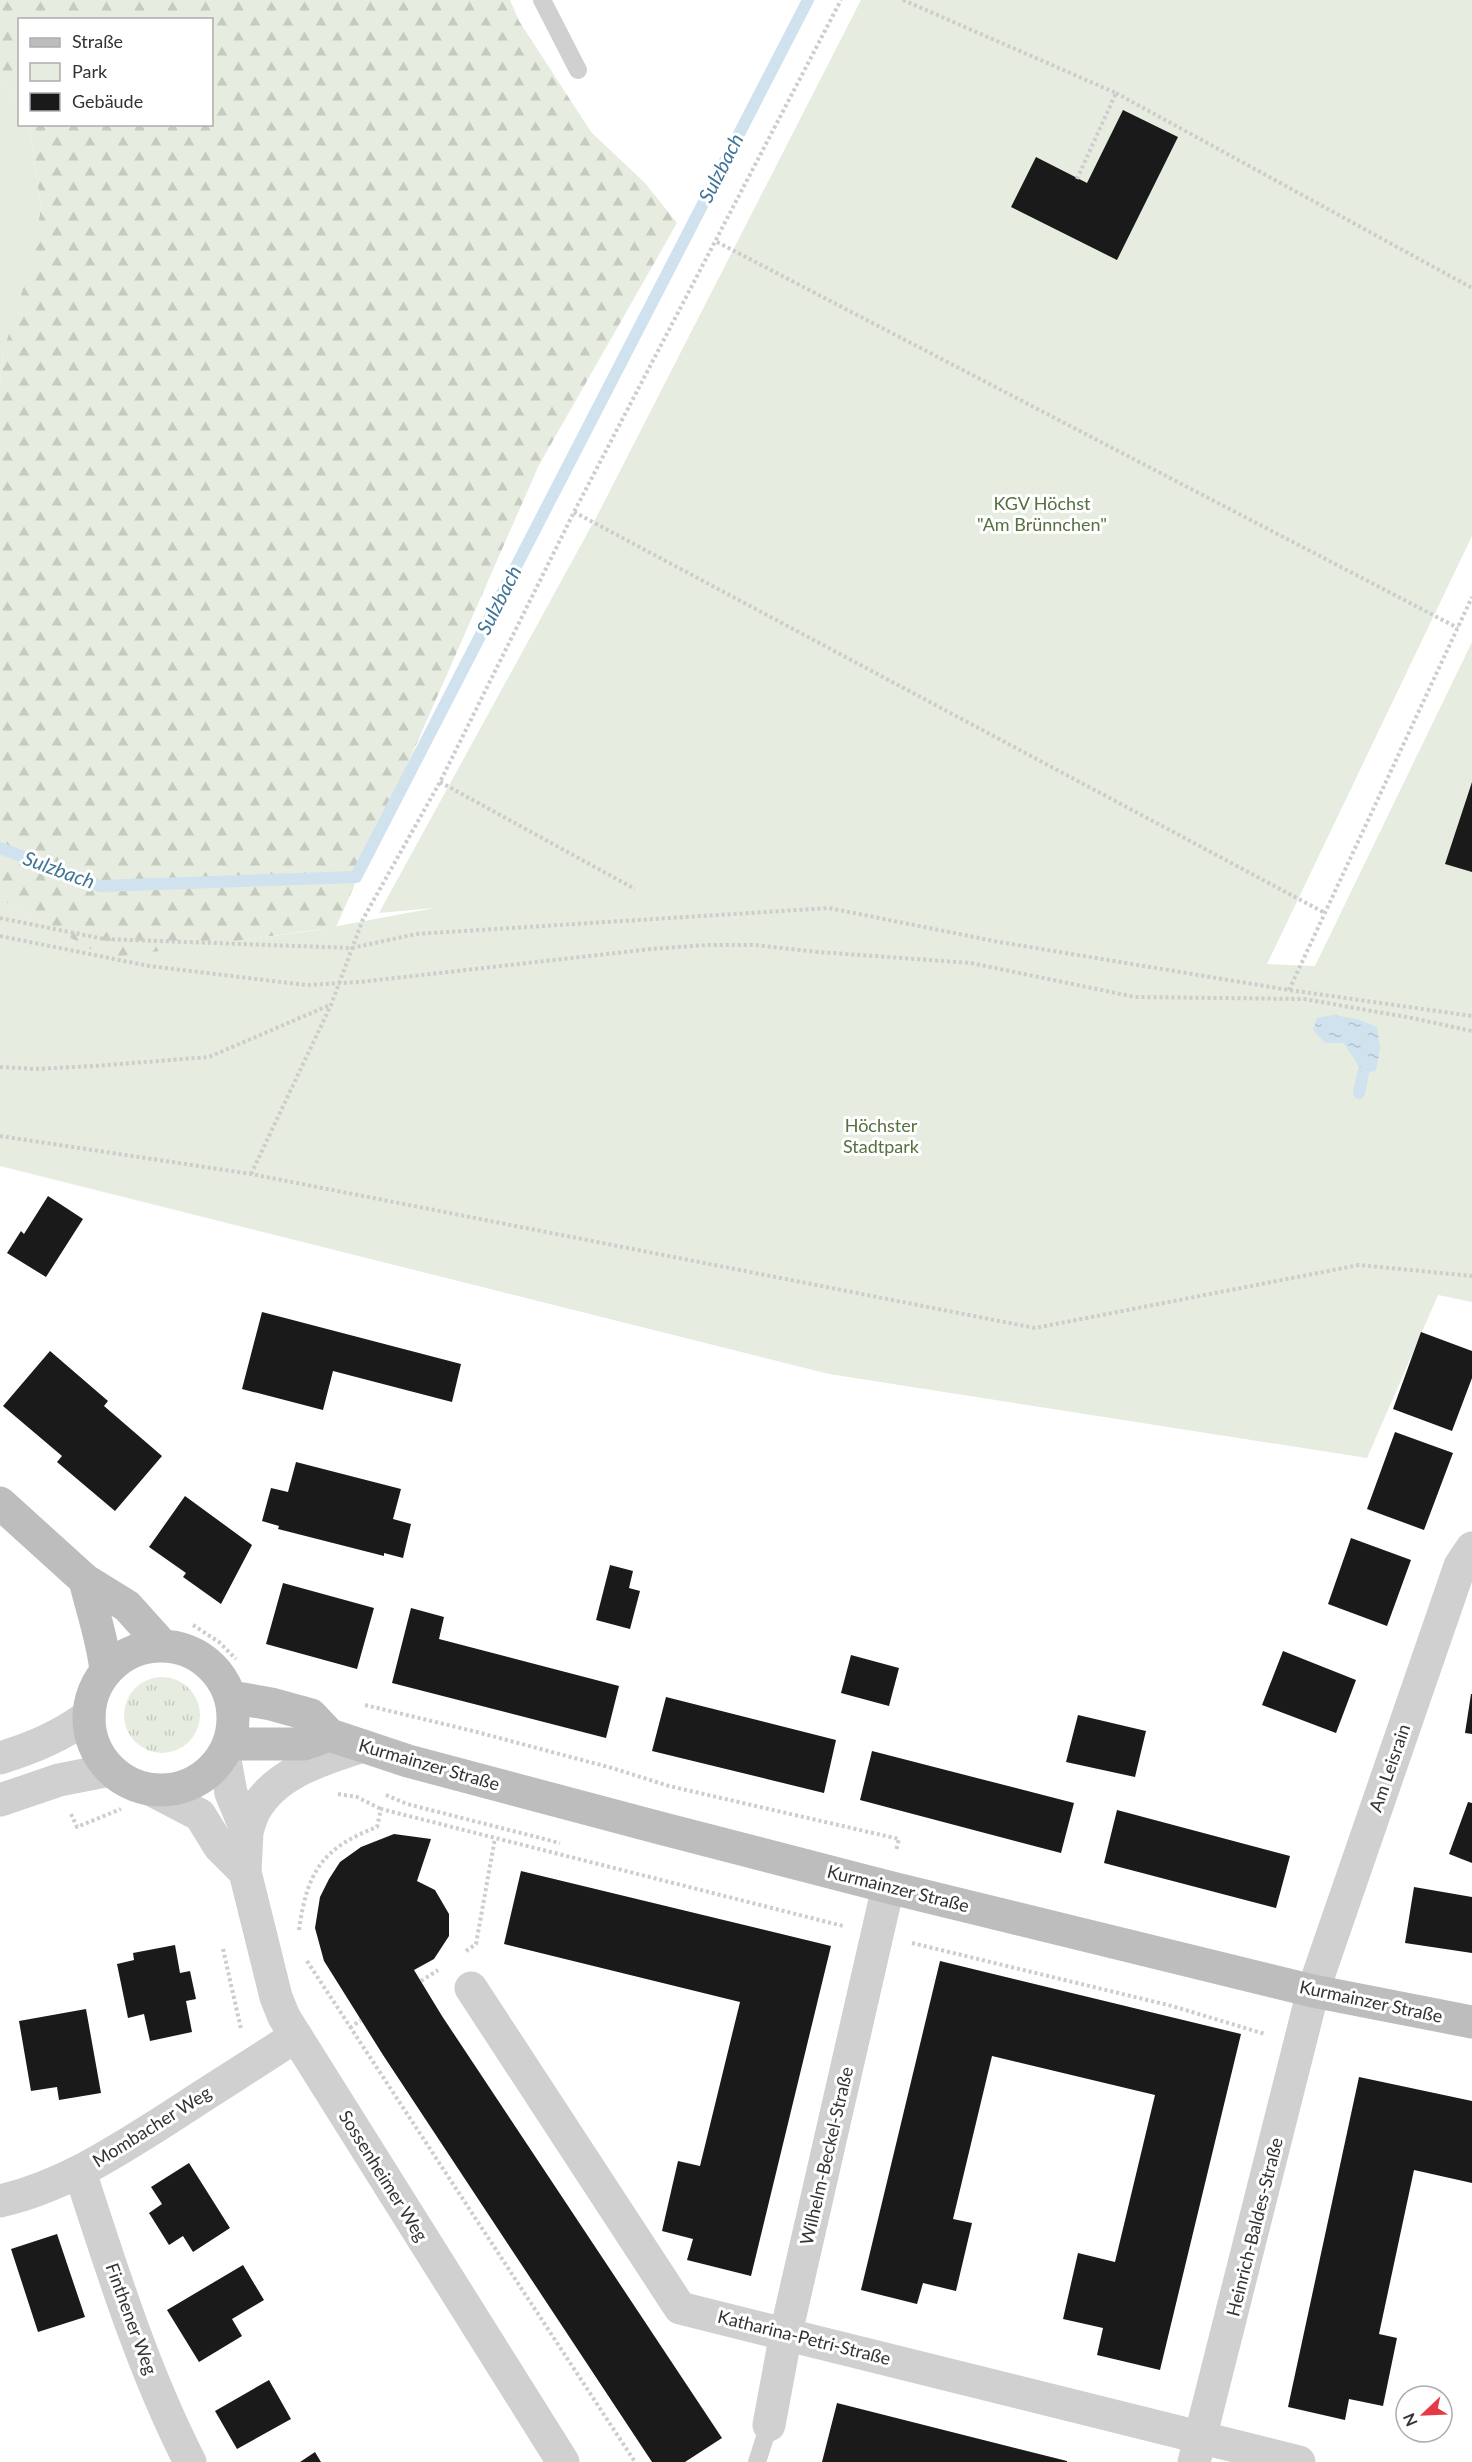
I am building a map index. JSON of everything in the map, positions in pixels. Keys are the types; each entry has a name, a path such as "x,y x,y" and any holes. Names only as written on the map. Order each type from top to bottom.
{"main road":[{"path":"0,1503 85,1580 127,1606 163,1646"},
{"path":"85,1580 95,1623 104,1648 106,1671"},
{"path":"163,1646 181,1648 197,1655 212,1666 223,1680 231,1697 233,1728 226,1749 211,1771 194,1783 142,1798 129,1784 110,1770 94,1744 89,1730 89,1715 94,1692 106,1671 122,1657 141,1648 163,1646"},
{"name":"Kurmainzer Straße","path":"231,1697 311,1714 330,1735 408,1761 888,1887 1313,1991 1472,2022"},
{"path":"226,1749 304,1744 330,1735"}],"street":[{"name":"Am Leisrain","path":"1313,1991 1460,1566 1472,1548"},
{"path":"0,1758 48,1741 72,1728 89,1715"},
{"path":"247,1832 255,1810 293,1773 312,1763 363,1746"},
{"name":"Sossenheimer Weg","path":"226,1749 231,1793 247,1832 245,1872 276,1997 296,2036 563,2462"},
{"path":"0,1800 59,1780 110,1770"},
{"path":"142,1798 200,1815 219,1846 245,1872"},
{"name":"Wilhelm-Beckel-Straße","path":"769,2425 786,2333 888,1887"},
{"name":"Katharina-Petri-Straße","path":"471,1988 680,2308 786,2333 1198,2450 1299,2462"},
{"name":"Heinrich-Baldes-Straße","path":"1198,2450 1313,1991"},
{"name":"Mombacher Weg","path":"0,2201 24,2195 80,2172 296,2036"},
{"name":"Finthener Weg","path":"80,2172 119,2292 172,2427 190,2462"}],"lane":[{"path":"542,0 578,70"},
{"path":"757,2462 769,2425"}],"path":[{"path":"251,1174 331,1005 363,919 440,782 574,512 717,242 841,0"},
{"path":"903,0 1116,93 1472,288"},
{"path":"1077,179 1116,93"},
{"path":"717,242 1458,628"},
{"path":"574,512 1325,914"},
{"path":"1289,990 1472,597"},
{"path":"440,782 635,889"},
{"path":"0,918 104,939 352,948 416,934 829,908 999,942 1289,990 1472,1016"},
{"path":"0,936 179,970 306,985 639,950 707,945 755,945 971,963 1135,997 1304,999 1472,1031"},
{"path":"0,1067 35,1069 82,1067 209,1057 331,1005"},
{"path":"0,1136 251,1174 1035,1328 1359,1265 1472,1276"},
{"path":"189,1623 204,1630 244,1665"},
{"path":"358,1704 473,1731 612,1768 669,1786 898,1839 888,1887"},
{"path":"336,1794 357,1797 381,1809 877,1935 1172,2006 1300,2044"},
{"path":"68,1806 77,1827 142,1798"},
{"path":"298,1934 303,1904 318,1865 335,1848 354,1835 377,1827 381,1809"},
{"path":"461,1955 476,1944 495,1838"},
{"path":"222,1944 245,2048 253,2064"},
{"path":"302,1952 635,2462"},
{"path":"350,2028 361,2020"}],"green space":[{"path":"0,0 510,0 519,21 591,132 645,183 677,223 539,465 336,927 107,959 0,899 0,382 3,353 41,208 29,126 213,126 213,18 18,18 18,105 0,78"},
{"path":"861,0 1472,0 1472,536 1267,964 1315,966 1472,642 1472,1302 1438,1295 1367,1458 829,1374 0,1166 0,899 107,958 311,931 434,908 379,913 598,514"},
{"path":"0,78 18,105 18,126 29,126 41,208 32,260 3,353 0,382"},
{"path":"162,1677 176,1680 189,1688 197,1701 200,1715 197,1729 189,1742 176,1750 162,1753 148,1750 135,1742 127,1729 124,1715 127,1701 135,1688 148,1680"}],"water":[{"path":"1333,1015 1357,1019 1377,1027 1380,1048 1376,1071 1363,1073 1344,1043 1325,1043 1313,1030 1317,1018"}],"building":[{"path":"1123,110 1178,137 1117,260 1011,207 1036,157 1087,183"},
{"path":"1472,782 1472,872 1445,864"},
{"path":"48,1196 83,1219 46,1277 7,1253 21,1231 24,1234"},
{"path":"262,1312 461,1364 452,1402 333,1371 323,1410 242,1389"},
{"path":"1421,1332 1472,1351 1472,1378 1452,1431 1393,1409"},
{"path":"50,1351 108,1401 104,1406 162,1456 115,1511 57,1462 62,1456 3,1406"},
{"path":"1395,1432 1453,1453 1424,1530 1367,1509"},
{"path":"296,1462 401,1489 393,1519 411,1524 403,1558 384,1553 384,1556 278,1529 279,1526 262,1521 271,1488 288,1492"},
{"path":"185,1496 252,1545 221,1604 183,1577 186,1573 149,1547"},
{"path":"1351,1538 1411,1560 1387,1626 1328,1604"},
{"path":"610,1565 633,1571 629,1588 640,1591 630,1629 596,1620"},
{"path":"283,1583 374,1608 357,1669 266,1644"},
{"path":"411,1608 444,1617 439,1639 619,1686 606,1738 392,1683"},
{"path":"1283,1651 1356,1680 1336,1733 1262,1705"},
{"path":"851,1655 899,1668 889,1706 841,1693"},
{"path":"1472,1694 1472,1734 1465,1733"},
{"path":"666,1697 836,1740 824,1793 652,1751"},
{"path":"1078,1715 1146,1731 1135,1777 1066,1762"},
{"path":"872,1751 1074,1803 1061,1853 860,1800"},
{"path":"1468,1802 1472,1803 1472,1863 1449,1854"},
{"path":"1117,1810 1290,1856 1276,1908 1104,1863"},
{"path":"394,1834 431,1839 417,1881 435,1890 449,1914 449,1936 434,1959 414,1970 442,2016 722,2438 685,2462 652,2462 383,2055 324,1961 315,1928 320,1897 329,1879 340,1862 361,1847"},
{"path":"521,1871 831,1946 751,2276 687,2260 693,2239 662,2231 678,2161 700,2166 740,2002 504,1944"},
{"path":"1414,1887 1472,1897 1472,1953 1405,1943"},
{"path":"175,1945 180,1973 190,1971 196,1999 186,2001 192,2032 150,2041 144,2014 128,2018 117,1964 134,1960 133,1953"},
{"path":"940,1961 1241,2034 1160,2370 1097,2355 1103,2328 1063,2319 1078,2253 1115,2262 1155,2095 992,2056 953,2219 972,2223 956,2291 923,2283 917,2304 861,2290"},
{"path":"86,2009 101,2093 59,2100 57,2087 31,2091 19,2021"},
{"path":"1359,2077 1472,2101 1472,2183 1414,2170 1379,2334 1397,2338 1383,2406 1349,2399 1345,2420 1288,2407"},
{"path":"189,2163 230,2228 193,2252 183,2236 169,2245 149,2213 162,2204 151,2187"},
{"path":"57,2234 85,2317 38,2332 11,2249"},
{"path":"243,2265 264,2300 232,2319 242,2336 199,2362 167,2310"},
{"path":"269,2380 291,2419 237,2449 215,2411"},
{"path":"837,2403 1067,2461 1067,2462 822,2462"},
{"path":"315,2452 321,2462 300,2462"}],"waterway":[{"name":"Sulzbach","path":"0,848 100,886 356,877 808,0"},
{"path":"1359,1093 1363,1073"}],"park label":[{"name":"KGV Höchst \"Am Brünnchen\"","path":"1042,514"},
{"name":"Höchster Stadtpark","path":"881,1136"}]}
